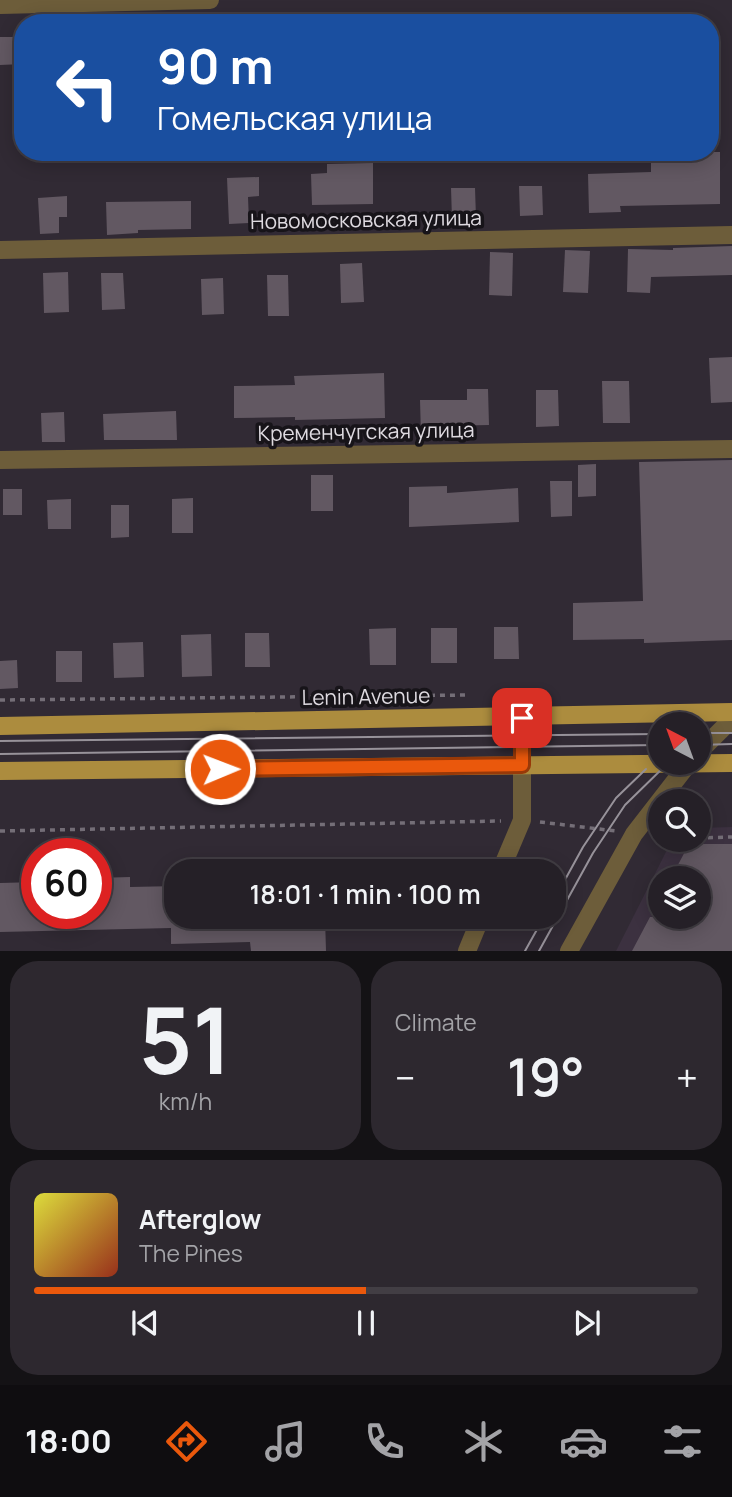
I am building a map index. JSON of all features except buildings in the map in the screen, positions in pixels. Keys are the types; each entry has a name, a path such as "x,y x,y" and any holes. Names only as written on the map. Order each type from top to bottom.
{"main road":[{"name":"Lenin Avenue","path":"0,726 732,712"},
{"path":"0,771 648,761"},
{"path":"711,761 732,763"}],"street":[{"path":"0,5 210,0"},
{"name":"Новомосковская улица","path":"0,250 732,235"},
{"name":"Кременчугская улица","path":"0,460 732,449"},
{"path":"506,859 522,820 522,718"},
{"path":"711,740 732,719"},
{"path":"569,951 634,834 679,775"},
{"path":"467,951 476,929"}],"path":[{"path":"0,700 470,695"},
{"path":"0,831 522,820 634,834"},
{"path":"711,838 732,837"}],"shaded area":[{"path":"732,827 732,951 616,951 648,888 648,929 711,929 711,866 659,866 666,852 711,852 711,828"}],"tram line":[{"path":"711,733 732,733"},
{"path":"0,741 648,734"},
{"path":"711,745 732,744"},
{"path":"0,754 648,745"},
{"path":"566,878 616,798 646,769"},
{"path":"539,951 593,853 625,805 656,775"},
{"path":"525,951 537,929"}],"route":[{"path":"220,769 522,765 522,718"}]}
